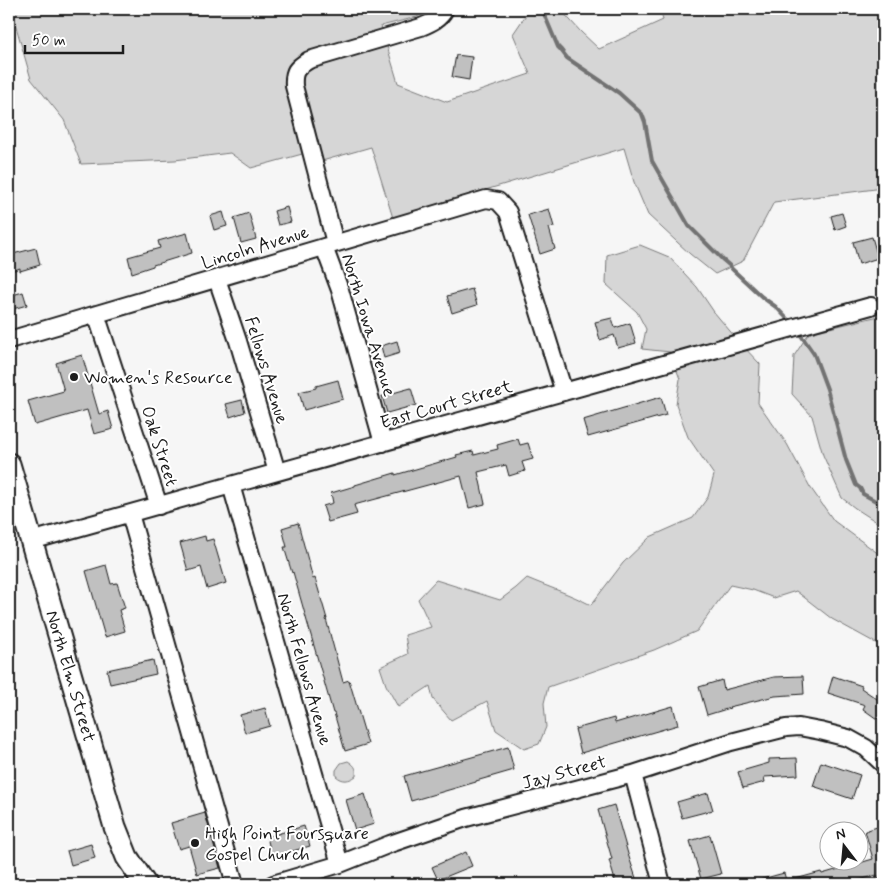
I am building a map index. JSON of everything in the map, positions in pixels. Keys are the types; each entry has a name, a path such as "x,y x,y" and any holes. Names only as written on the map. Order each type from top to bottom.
{"main road":[{"name":"North Elm Street","path":"9,464 115,826 127,857 145,884"}],"street":[{"name":"North Iowa Avenue","path":"384,443 340,290 293,76 298,66 309,60 421,27 433,22 444,11"},
{"name":"Lincoln Avenue","path":"9,340 486,199 498,201 508,212 564,392"},
{"name":"Fellows Avenue","path":"217,279 238,341 277,472"},
{"name":"East Court Street","path":"31,541 871,306"},
{"name":"Oak Street","path":"96,314 158,506"},
{"name":"North Fellows Avenue","path":"231,485 340,864"},
{"path":"130,514 235,884"},
{"name":"Jay Street","path":"273,884 340,864 390,844 466,818 633,774 731,742 786,728 799,727 848,738 866,748 883,764"},
{"path":"633,774 662,884"}],"shaded area":[{"path":"11,9 429,9 417,17 381,26 398,83 447,102 530,74 513,34 530,9 560,9 599,49 663,20 660,9 883,9 883,188 774,202 743,261 715,274 690,254 648,215 634,182 624,148 393,218 371,147 322,161 317,150 251,168 230,153 175,160 81,164 64,120 31,79"},
{"path":"640,245 669,257 697,287 714,312 760,364 758,403 787,444 810,487 834,521 883,557 883,647 832,619 796,591 774,598 753,590 730,585 697,631 654,650 548,687 544,703 546,727 539,744 524,749 496,730 487,701 451,720 433,699 430,686 398,707 386,685 380,667 408,654 405,635 431,627 418,599 436,580 500,600 527,578 591,605 623,563 650,537 693,518 708,497 714,475 688,437 676,404 680,379 670,352 642,349 646,329 637,312 606,284 607,255"},
{"path":"883,315 883,526 842,498 823,455 812,416 792,394 794,356 809,333"},
{"path":"348,761 355,767 356,776 344,780 336,776 336,770 341,763"}],"building":[{"path":"456,55 472,57 469,80 452,77"},
{"path":"287,207 291,222 278,225 274,211"},
{"path":"549,209 554,227 549,228 555,249 540,254 528,215"},
{"path":"223,212 227,226 214,230 210,216"},
{"path":"249,213 256,239 241,243 234,218"},
{"path":"842,213 846,226 835,230 831,216"},
{"path":"187,233 192,253 132,273 128,257 160,248 158,241"},
{"path":"872,237 878,258 859,264 853,242"},
{"path":"36,248 40,265 9,272 9,255"},
{"path":"472,289 477,305 452,313 447,296"},
{"path":"23,292 27,305 9,310 9,296"},
{"path":"612,318 615,328 630,323 636,343 618,348 614,335 600,340 595,322"},
{"path":"397,341 400,353 384,358 381,346"},
{"name":"Women's Resource","path":"82,355 99,414 108,411 113,429 94,434 87,410 35,425 28,401 64,391 56,363"},
{"path":"338,380 343,399 304,410 299,392"},
{"path":"411,388 416,405 387,413 382,396"},
{"path":"661,397 666,415 588,437 583,420"},
{"path":"242,400 245,412 230,417 226,404"},
{"path":"518,439 520,445 528,443 533,459 522,462 525,471 509,476 506,465 478,472 485,504 469,508 461,476 354,505 357,514 328,522 323,506 333,503 331,493 395,473 395,475 457,457 456,455 473,451 474,455 498,449 497,445"},
{"path":"298,523 313,579 315,578 327,619 343,682 349,680 368,744 345,751 284,547 287,547 282,528"},
{"path":"205,536 206,541 213,539 226,583 207,589 201,567 188,571 180,543"},
{"path":"106,565 111,584 117,583 125,608 119,610 125,631 105,637 86,571"},
{"path":"153,660 156,674 110,684 107,670"},
{"path":"803,676 804,694 775,696 729,707 707,715 699,687 722,680 724,690 774,677"},
{"path":"833,676 862,686 861,688 883,703 883,710 877,719 863,709 865,705 828,693"},
{"path":"673,706 678,725 581,753 575,729 614,718 615,723"},
{"path":"265,708 270,726 245,733 240,715"},
{"path":"508,747 514,770 411,801 404,776"},
{"path":"797,758 798,775 764,777 765,782 743,788 738,772 769,763 769,759"},
{"path":"821,762 860,775 852,799 813,786"},
{"path":"708,793 713,810 682,818 677,802"},
{"path":"365,794 374,824 355,830 346,800"},
{"path":"614,805 638,884 616,884 609,860 612,859 598,810"},
{"name":"High Point Foursquare Gospel Church","path":"205,813 220,868 197,874 189,846 179,849 171,823"},
{"path":"883,825 883,884 880,884 877,875 845,884 788,884 788,881 821,872 822,874 836,870 870,870 870,860 873,859 870,848 870,829"},
{"path":"304,826 310,846 272,857 267,837"},
{"path":"710,835 721,874 701,879 690,841"},
{"path":"91,844 95,858 71,865 67,851"},
{"path":"466,852 472,866 438,880 432,867"},
{"path":"784,873 787,884 755,884 755,881"}],"waterway":[{"path":"542,9 558,47 567,58 619,93 642,114 652,161 689,226 732,269 762,297 776,307 792,324"},
{"path":"798,331 814,354 827,389 846,460 856,485 863,494 883,505"}],"place":[{"name":"Women's Resource","path":"74,377"},
{"name":"High Point Foursquare Gospel Church","path":"195,843"}]}
